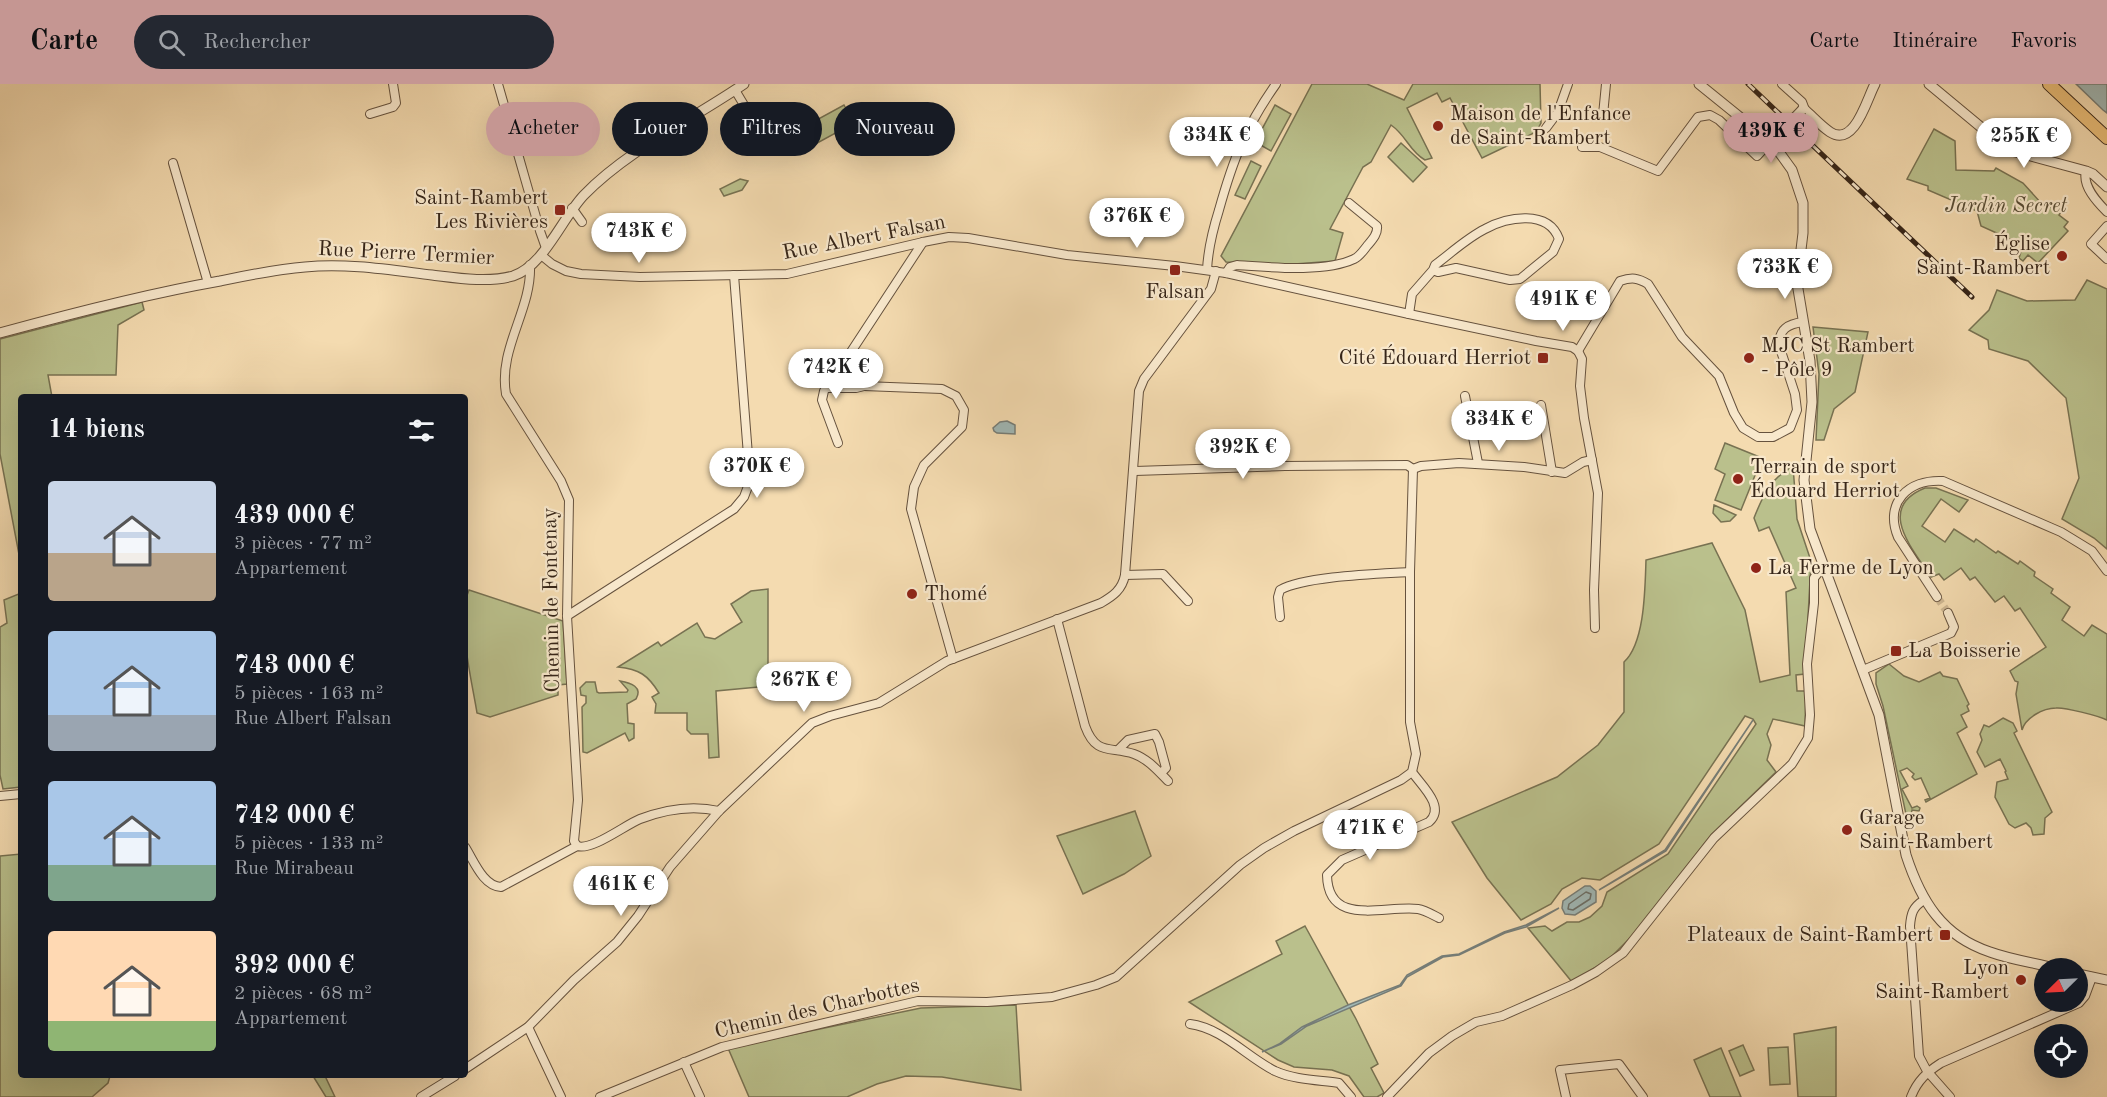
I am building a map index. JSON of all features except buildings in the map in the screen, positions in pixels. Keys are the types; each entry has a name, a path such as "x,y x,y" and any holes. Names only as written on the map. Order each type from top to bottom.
{"main road":[{"path":"2049,84 2107,138"}],"street":[{"path":"370,114 393,107 396,103 393,84"},
{"path":"498,84 540,231 543,251"},
{"path":"468,1067 528,1027 574,980 617,942 638,916 670,867 719,811 812,723 879,703 927,672 954,658 1101,603 1114,595 1124,584 1135,471 1139,391 1144,378 1211,289 1216,218 1229,172 1243,137 1276,84"},
{"path":"1546,128 1563,102 1568,84"},
{"path":"1603,115 1605,84"},
{"path":"1699,84 1774,139 1799,186 1803,202 1803,233 1797,284 1810,361 1812,402 1804,460 1804,497 1810,530 1879,715 1912,876 1932,913 1947,928 1978,947 2034,963"},
{"path":"1782,84 1802,102 1804,110 1836,135 1849,132 1860,118 1875,84"},
{"path":"1929,84 1994,138 2016,152 2086,171 2093,174 2107,187"},
{"path":"739,87 745,102"},
{"name":"Rue Pierre Termier","path":"0,333 107,303 305,267 346,265 451,278 485,279 514,275 530,265 543,251 572,208 598,181 627,159 739,87"},
{"path":"1582,147 1600,147 1658,171 1698,117 1710,115 1719,120 1757,156 1804,110"},
{"path":"173,164 208,283"},
{"path":"2086,171 2085,180 2088,186 2096,201 2107,212"},
{"path":"1348,203 1377,226"},
{"path":"572,208 582,222"},
{"path":"1409,314 1412,294 1433,270 1435,264 1483,229 1523,217 1549,224 1556,230 1559,239 1553,252 1520,279 1510,280 1456,268 1438,272 1433,270"},
{"path":"1377,226 1386,220"},
{"path":"1226,273 1230,267 1237,265 1297,268 1341,264 1357,258 1374,237 1378,230 1377,226"},
{"path":"2107,226 2091,244 2107,259"},
{"name":"Rue Albert Falsan","path":"543,251 552,264 566,271 581,274 640,277 734,276 787,274 923,242 949,237 968,238 1067,255 1226,273 1409,314 1572,347 1578,351"},
{"path":"838,443 822,400 827,388 923,242"},
{"name":"Chemin de Fontenay","path":"530,265 531,280 506,360 503,377 506,394 561,481 569,500 567,616 578,800 574,841 577,846"},
{"path":"567,616 735,509 744,497 750,482 734,276"},
{"path":"1595,628 1594,590 1599,507 1581,397 1582,359 1578,351 1620,281 1631,278 1640,279 1648,284 1682,337 1719,376 1734,413 1743,428 1758,437 1773,437 1790,428 1797,410 1795,394 1779,345 1779,337 1782,330 1793,323 1803,321"},
{"path":"847,358 852,375 864,386"},
{"path":"827,388 864,386 942,389 956,396 964,410 962,427 924,465 914,486 911,509 954,658"},
{"path":"1465,396 1478,463"},
{"path":"1541,405 1552,472"},
{"path":"1527,422 1543,419"},
{"path":"1413,469 1421,466 1478,463 1565,474 1583,462 1592,460"},
{"path":"1135,471 1345,465 1407,465 1413,469"},
{"path":"1413,469 1410,722 1416,754 1412,772 1433,801 1436,812 1429,822 1342,860 1327,874 1327,885 1336,900 1354,911 1419,909 1439,918"},
{"path":"1937,597 1898,537 1894,526 1898,502 1903,494 1921,482 1943,482 2061,532 2092,551 2107,571"},
{"path":"1387,1097 1429,1053 1452,1036 1476,1022 1502,1016 1572,985 1623,953 1714,838 1792,764 1808,738 1810,715 1807,664 1814,603 1814,578 1823,567"},
{"path":"1280,617 1278,597 1280,590 1289,585 1410,572"},
{"path":"1125,575 1163,574 1188,601"},
{"path":"1863,670 1951,633 1953,627 1948,613"},
{"path":"1058,619 1088,735 1099,747 1137,755 1168,781"},
{"path":"1118,750 1128,740 1155,734 1166,768 1161,773"},
{"name":"Chemin des Charbottes","path":"600,1097 722,1047 918,1001 987,1002 1052,997 1096,985 1116,976 1240,865 1264,848 1294,831 1401,780 1412,772"},
{"path":"0,796 18,794"},
{"path":"468,852 484,878 495,887 501,887 577,846 588,847 654,814 672,809 703,807 719,811"},
{"path":"1924,900 1916,905 1911,915 1910,926 1919,1056 1927,1071 1950,1097"},
{"path":"2088,976 2107,980"},
{"path":"1911,1097 1927,1071 1941,1063 2079,1003 2085,996 2092,977"},
{"path":"1190,1024 1204,1026 1275,1070 1291,1077 1339,1083 1351,1097"},
{"path":"528,1027 561,1097"},
{"path":"684,1062 700,1097"},
{"path":"1566,1097 1560,1070 1619,1064 1643,1097"},
{"path":"421,1097 452,1078"}],"green space":[{"path":"1312,84 1367,84 1404,100 1413,84 1540,84 1541,123 1536,132 1482,158 1450,98 1442,102 1437,93 1407,108 1432,158 1425,160 1420,156 1391,125 1371,162 1363,167 1330,229 1343,233 1335,261 1281,265 1226,262 1221,256"},
{"path":"1275,105 1291,114 1271,151 1255,142"},
{"path":"834,110 834,134 822,140 822,117"},
{"name":"Jardin Secret","path":"1934,129 1955,141 1956,170 1994,171 1996,168 2023,183 2041,203 2061,212 2059,215 2068,222 2064,227 2068,231 2038,263 2028,255 2023,261 2019,258 2023,245 1981,226 1977,211 1928,190 1928,186 1907,179"},
{"path":"1401,143 1427,167 1413,182 1388,157"},
{"path":"1251,161 1261,166 1245,199 1235,195"},
{"path":"740,179 748,181 742,190 724,196 720,189"},
{"path":"2087,280 2107,289 2107,549 2094,538 2062,519 2079,478 2066,398 2028,361 1989,349 1988,340 1969,330 1989,310 1997,290 2027,301 2075,300"},
{"path":"142,302 144,310 118,325 116,375 48,375 51,394 18,394 18,549 0,454 0,339"},
{"path":"1813,327 1868,332 1855,392 1834,409 1824,440 1816,440 1819,374"},
{"name":"Terrain de sport Édouard Herriot","path":"1725,443 1762,458 1741,510 1715,500 1725,474 1715,469"},
{"path":"1793,466 1797,519 1811,561 1805,674 1796,675 1797,691 1806,691 1805,726 1773,719 1767,734 1771,745 1767,760 1776,772 1711,835 1632,936 1609,959 1572,982 1528,928 1545,926 1552,931 1567,922 1579,922 1590,917 1602,906 1607,892 1668,854 1756,724 1753,719 1745,716 1659,844 1600,880 1582,878 1562,889 1551,904 1521,920 1487,878 1452,822 1557,777 1598,745 1624,712 1624,662 1631,653 1640,629 1646,560 1712,543 1745,610 1760,682 1790,675 1786,592 1796,588 1769,527 1759,531 1754,518 1773,482"},
{"path":"1925,488 1936,488 1968,500 1959,512 1941,499 1922,526 1945,542 1954,529 1974,542 1976,539 1996,553 1998,551 2018,564 2020,561 2035,572 2034,576 2053,589 2051,593 2070,607 2062,620 2084,636 2092,625 2107,634 2107,720 2074,710 2051,708 2031,718 2022,730 2016,694 2018,682 2015,681 2010,671 2046,647 2020,608 2015,611 2004,596 1995,602 1975,577 1970,580 1961,568 1944,580 1939,574 1931,577 1908,542 1902,530 1900,518 1902,506 1910,496"},
{"path":"1714,505 1736,515 1730,521 1721,522 1713,513"},
{"path":"768,589 768,686 716,691 719,757 709,758 708,734 691,734 687,730 687,713 655,713 656,704 652,697 659,693 651,682 637,671 618,667 658,642 661,646 697,623 705,637 715,639 742,622 731,604 751,591"},
{"path":"469,590 563,621 567,684 558,685 558,695 490,717 477,713 468,661"},
{"path":"18,594 18,787 3,789 0,775 0,627 7,623 4,600"},
{"path":"1889,664 1904,676 1919,682 1940,672 1943,676 1957,679 1969,704 1967,706 1969,711 1961,715 1967,727 1957,733 1977,774 1926,802 1925,800 1930,798 1921,778 1915,780 1912,777 1914,774 1907,768 1900,771 1908,786 1902,789 1912,808 1917,806 1920,808 1919,811 1912,810 1911,816 1918,817 1912,821 1907,819 1883,706 1876,684 1876,673"},
{"path":"620,681 632,684 638,691 636,699 627,704 628,723 634,724 634,738 629,741 625,733 587,753 583,752 582,707 586,703 586,696 581,695 580,688 586,682 595,682 599,693 627,692 628,690"},
{"path":"2003,718 2013,723 2017,731 2014,733 2052,812 2045,818 2044,834 2033,835 2026,823 2015,828 2009,824 1995,797 1997,782 2008,779 2006,771 2000,759 1985,767 1977,752 1982,740 1980,734 1984,725 1989,727"},
{"path":"1135,811 1151,856 1124,874 1083,894 1057,836"},
{"path":"18,854 18,1078 109,1078 108,1083 92,1097 0,1097 0,856"},
{"path":"1305,926 1378,1064 1371,1068 1384,1093 1377,1097 1364,1097 1349,1076 1332,1070 1294,1067 1278,1060 1189,1002 1282,954 1276,941"},
{"path":"1016,1005 1021,1090 942,1077 906,1076 877,1084 847,1097 749,1097 728,1048 921,1008"},
{"path":"1836,1027 1836,1097 1798,1097 1794,1034"},
{"path":"1743,1045 1754,1070 1740,1076 1729,1051"},
{"path":"1788,1047 1790,1084 1770,1085 1768,1048"},
{"path":"1721,1048 1741,1097 1710,1097 1694,1060"},
{"path":"314,1078 326,1078 335,1097 326,1097"}],"water":[{"path":"2076,84 2107,84 2107,113 2103,110"},
{"path":"1007,421 1015,425 1015,434 994,431 993,428 1000,422"},
{"path":"1753,720 1666,851 1599,890 1665,850"},
{"path":"1585,886 1590,886 1596,891 1596,902 1575,915 1565,914 1562,908 1563,901"},
{"path":"1559,908 1526,927 1505,933 1459,955 1443,957 1407,977 1401,986 1307,1026 1281,1044 1262,1052 1279,1044 1302,1027 1348,1005 1400,985 1407,975 1442,956 1459,954"}],"tunnel":[{"path":"1937,597 1948,613"}],"railway":[{"path":"1748,84 1972,297"}],"place":[{"name":"Maison de l'Enfance de Saint-Rambert","path":"1438,126"},
{"name":"Saint-Rambert Les Rivières","path":"560,210"},
{"name":"Église Saint-Rambert","path":"2062,256"},
{"name":"Falsan","path":"1175,270"},
{"name":"Cité Édouard Herriot","path":"1543,358"},
{"name":"MJC St Rambert - Pôle 9","path":"1749,358"},
{"name":"Terrain de sport Édouard Herriot","path":"1738,479"},
{"name":"La Ferme de Lyon","path":"1756,568"},
{"name":"Thomé","path":"912,594"},
{"name":"La Boisserie","path":"1896,651"},
{"name":"Garage Saint-Rambert","path":"1847,830"},
{"name":"Plateaux de Saint-Rambert","path":"1945,935"},
{"name":"Lyon Saint-Rambert","path":"2021,980"}]}
